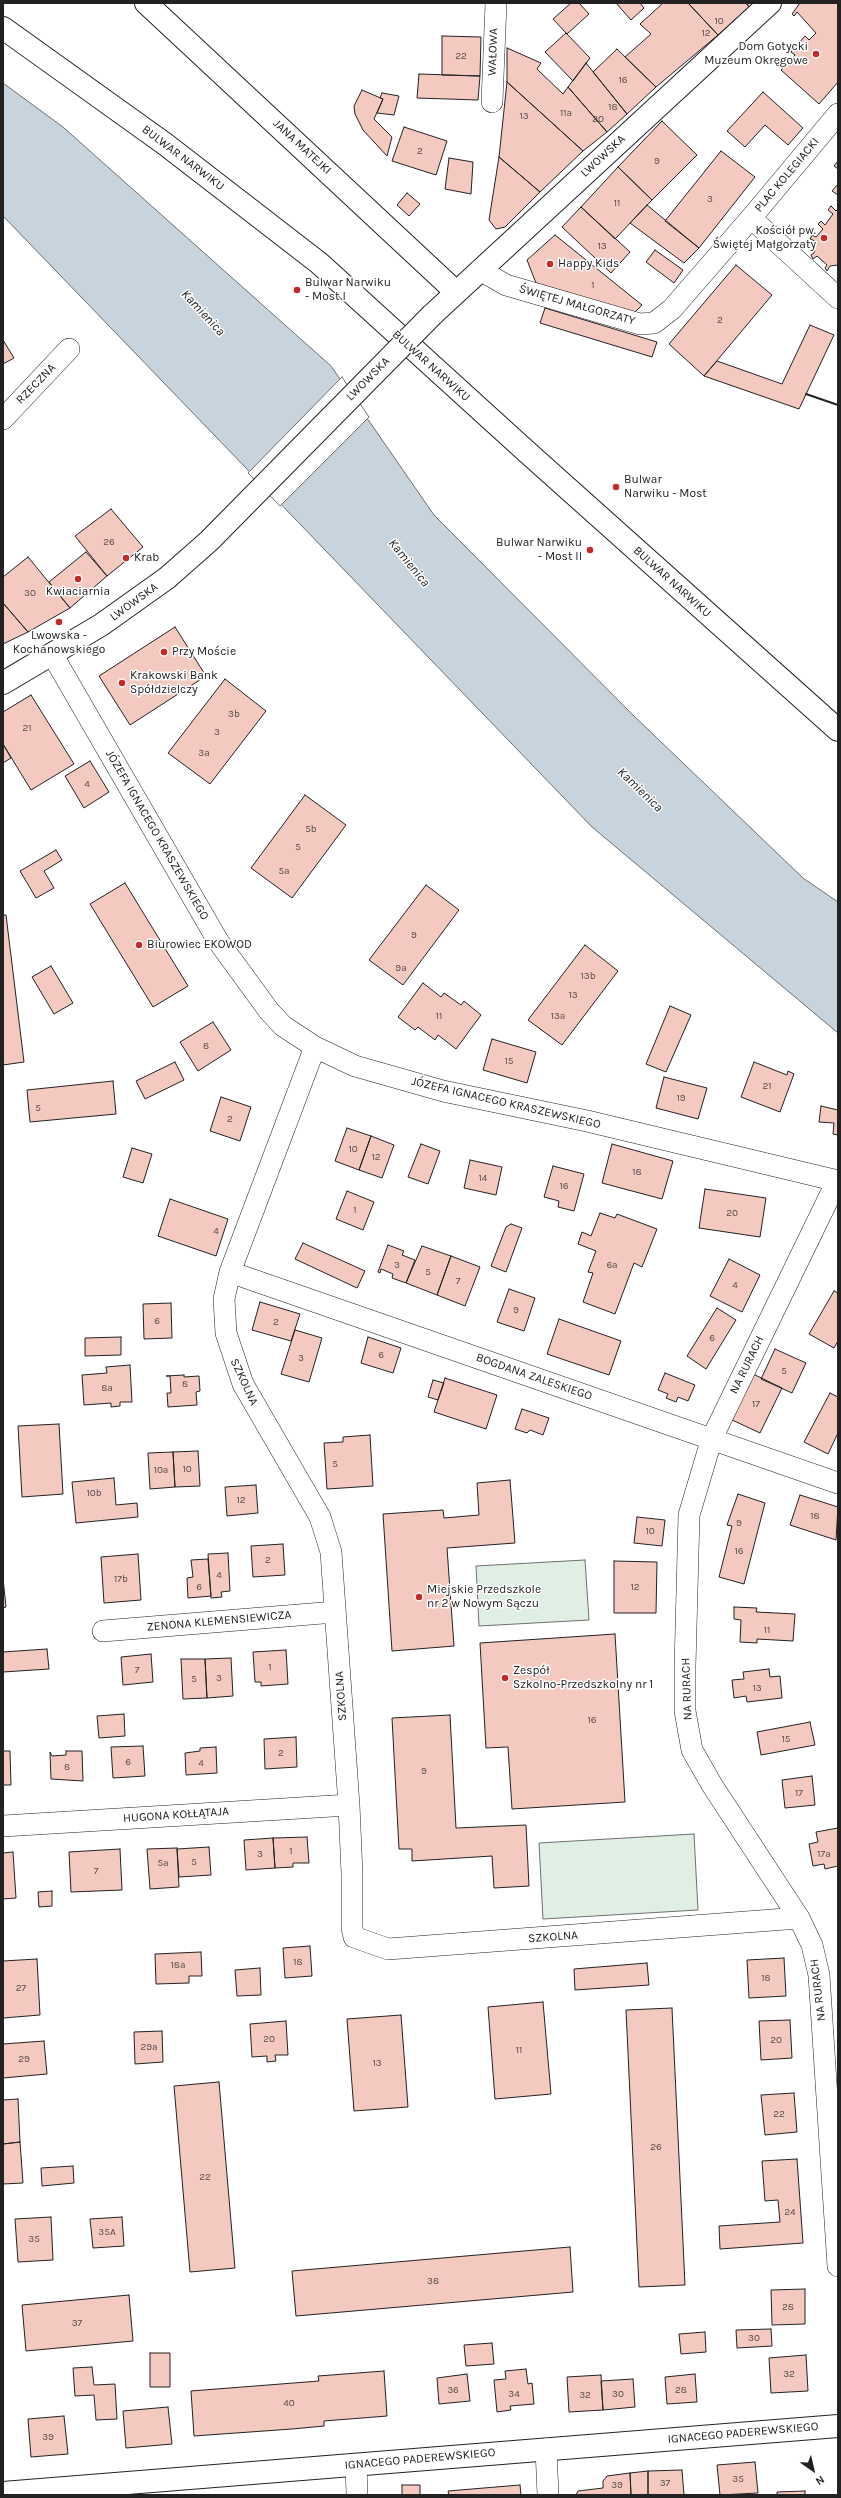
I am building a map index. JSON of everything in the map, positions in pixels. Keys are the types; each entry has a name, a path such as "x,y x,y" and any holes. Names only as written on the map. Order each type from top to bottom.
{"street":[{"name":"JANA MATEJKI","path":"146,3 456,292"},
{"name":"WAŁOWA","path":"492,102 496,3"},
{"name":"LWOWSKA","path":"3,683 101,625 167,578 209,540 456,292 770,3"},
{"name":"BULWAR NARWIKU","path":"3,28 159,140 319,263 527,452 838,730"},
{"name":"PLAC KOLEGIACKI","path":"838,114 751,218 838,298"},
{"name":"ŚWIĘTEJ MAŁGORZATY","path":"480,270 506,285 640,324 654,323 672,309 751,218"},
{"name":"RZECZNA","path":"3,419 69,349"},
{"name":"JÓZEFA IGNACEGO KRASZEWSKIEGO","path":"52,654 218,941 269,1011 283,1026 315,1047 355,1066 443,1091 587,1121 837,1181"},
{"name":"SZKOLNA","path":"315,1047 230,1272 224,1299 226,1333 234,1363 243,1384 320,1517 331,1552 348,1805 352,1874 352,1928 354,1937 381,1948 799,1918"},
{"name":"NA RURACH","path":"837,1181 712,1438 689,1515 685,1696 692,1750 712,1785 799,1918 812,1945 819,1976 838,2266"},
{"name":"BOGDANA ZALESKIEGO","path":"230,1272 712,1438 838,1483"},
{"name":"ZENONA KLEMENSIEWICZA","path":"103,1631 335,1612"},
{"name":"HUGONA KOŁŁĄTAJA","path":"3,1826 348,1805"},
{"name":"IGNACEGO PADEREWSKIEGO","path":"3,2493 838,2426"},
{"path":"546,2449 548,2495"},
{"path":"356,2465 357,2495"}],"green space":[{"path":"585,1560 589,1620 479,1626 476,1566"},
{"path":"694,1834 698,1910 543,1919 539,1843"}],"water":[{"name":"Kamienica","path":"3,83 63,127 331,366 434,515 634,716 803,878 838,902 838,1033 592,827 3,216"}],"pier":[{"path":"342,377 369,417 280,506 248,473"}],"building":[{"path":"571,3 579,3 589,14 567,34 553,19"},
{"path":"616,3 640,3 644,8 631,20"},
{"path":"663,3 688,3 718,35 656,87 625,57 651,34 640,24"},
{"path":"688,3 746,3 749,7 718,35"},
{"path":"746,3 754,3 749,7"},
{"name":"Dom Gotycki Muzeum Okręgowe","path":"800,3 838,3 838,82 819,104 781,70 795,55 791,52 805,36 809,40 816,33 797,12 794,16 792,14"},
{"path":"566,33 590,58 573,81 545,52"},
{"path":"442,36 481,37 480,76 442,75"},
{"path":"507,48 541,63 537,69 563,94 568,87 607,132 583,151 507,82"},
{"path":"617,49 656,87 627,114 593,72"},
{"path":"586,63 627,114 607,132 568,87"},
{"path":"419,74 480,76 478,100 417,98"},
{"path":"507,82 583,151 540,192 499,157"},
{"path":"362,90 383,99 374,119 392,137 387,156 363,130 355,114 354,106"},
{"path":"763,92 803,128 788,145 765,125 745,147 727,131"},
{"path":"382,93 399,96 394,115 377,113 383,99 380,98"},
{"path":"662,121 697,155 652,200 618,167"},
{"path":"404,127 447,141 436,175 392,161"},
{"path":"721,151 755,177 699,248 665,221"},
{"path":"499,157 540,192 505,227 496,229 489,220"},
{"path":"449,158 473,162 471,194 445,189"},
{"path":"838,161 838,169 834,166"},
{"path":"618,167 652,200 615,239 581,207"},
{"name":"Kościół pw. Świętej Małgorzaty","path":"838,184 838,195 832,191"},
{"path":"407,193 420,204 409,216 397,205"},
{"path":"647,205 699,248 684,263 630,223"},
{"name":"Kościół pw. Świętej Małgorzaty","path":"831,206 836,211 838,209 838,265 830,266 827,271 825,268 827,265 817,256 813,259 811,255 814,253 815,241 810,239 812,235 816,237 823,229 818,224 821,221 825,225 833,214 828,210"},
{"path":"581,207 630,252 611,273 562,227"},
{"path":"555,235 642,305 634,313 536,283 527,260"},
{"path":"655,250 683,270 674,283 646,262"},
{"path":"736,265 772,295 704,376 669,344"},
{"path":"545,308 657,342 652,357 540,323"},
{"path":"810,325 834,335 799,409 704,376 717,361 782,384"},
{"path":"3,340 14,358 3,364"},
{"path":"111,509 143,547 107,576 75,536"},
{"name":"Kwiaciarnia","path":"86,552 107,576 70,608 49,582"},
{"path":"28,557 70,608 28,632 3,603 3,577"},
{"path":"3,603 28,632 3,644"},
{"path":"175,627 206,676 130,725 99,676"},
{"path":"225,679 266,711 210,784 168,753"},
{"path":"31,695 74,764 31,790 3,744 3,712"},
{"path":"3,744 11,758 3,763"},
{"path":"90,761 109,792 84,808 65,776"},
{"path":"305,795 346,825 292,898 251,868"},
{"path":"56,850 62,860 44,871 54,888 36,898 20,871"},
{"name":"Biurowiec EKOWOD","path":"125,883 188,986 153,1007 90,904"},
{"path":"426,885 459,910 403,985 369,960"},
{"path":"3,915 6,915 24,1062 3,1065"},
{"path":"585,945 618,971 562,1045 528,1020"},
{"path":"51,966 73,1003 54,1014 32,977"},
{"path":"423,983 441,997 444,993 461,1005 464,1001 481,1015 456,1049 438,1035 435,1040 418,1027 415,1030 398,1017"},
{"path":"670,1006 691,1015 666,1072 646,1064"},
{"path":"213,1022 231,1050 198,1071 180,1042"},
{"path":"492,1039 536,1052 527,1083 483,1070"},
{"path":"175,1062 184,1080 145,1099 136,1081"},
{"path":"754,1062 787,1075 788,1071 794,1074 780,1112 741,1097"},
{"path":"664,1077 707,1088 698,1119 656,1108"},
{"path":"113,1081 116,1114 30,1122 27,1090"},
{"path":"221,1097 251,1107 240,1141 210,1131"},
{"path":"821,1106 838,1110 838,1135 833,1134 834,1123 819,1122"},
{"path":"347,1128 371,1136 359,1170 335,1161"},
{"path":"371,1136 394,1145 382,1178 359,1170"},
{"path":"421,1144 440,1151 428,1184 408,1177"},
{"path":"612,1144 673,1161 662,1199 602,1183"},
{"path":"132,1148 152,1154 143,1183 123,1177"},
{"path":"470,1160 502,1167 496,1195 464,1188"},
{"path":"553,1166 584,1174 574,1211 558,1207 559,1201 544,1197"},
{"path":"705,1189 766,1198 760,1237 699,1228"},
{"path":"347,1191 374,1202 363,1230 336,1219"},
{"path":"170,1199 228,1219 216,1256 158,1236"},
{"path":"600,1213 615,1218 617,1214 657,1229 642,1267 634,1263 615,1314 583,1302 593,1273 588,1272 596,1251 578,1244 582,1232 591,1236"},
{"path":"511,1224 522,1228 506,1272 491,1266 506,1227"},
{"path":"303,1243 365,1271 357,1288 295,1259"},
{"path":"388,1245 404,1251 402,1255 415,1260 406,1283 392,1278 393,1274 381,1269 380,1273 378,1272"},
{"path":"422,1246 451,1256 437,1295 406,1283"},
{"path":"451,1256 480,1267 465,1306 437,1295"},
{"path":"729,1259 760,1275 742,1312 710,1296"},
{"path":"509,1289 535,1298 524,1331 497,1322"},
{"path":"834,1291 838,1293 838,1341 834,1348 809,1334"},
{"path":"260,1302 300,1314 291,1341 252,1330"},
{"path":"171,1303 172,1338 144,1339 143,1304"},
{"path":"717,1308 736,1320 706,1369 687,1356"},
{"path":"559,1319 621,1341 609,1375 547,1354"},
{"path":"295,1330 322,1338 309,1382 281,1374"},
{"path":"121,1337 121,1355 85,1356 85,1338"},
{"path":"368,1337 401,1348 393,1373 361,1363"},
{"path":"775,1349 806,1363 792,1393 761,1379"},
{"path":"130,1365 132,1402 120,1402 120,1406 111,1407 111,1403 84,1405 82,1375 107,1373 106,1367"},
{"path":"665,1373 695,1385 688,1401 678,1397 676,1402 666,1398 668,1394 658,1390"},
{"path":"751,1373 782,1388 760,1433 730,1419"},
{"path":"184,1375 184,1377 199,1376 200,1391 196,1392 197,1405 168,1407 167,1393 171,1393 170,1376 166,1376"},
{"path":"445,1378 497,1395 486,1429 434,1412"},
{"path":"433,1380 444,1383 438,1400 428,1397"},
{"path":"830,1393 838,1397 838,1433 828,1454 804,1442"},
{"path":"522,1409 549,1418 543,1435 530,1430 527,1433 515,1429"},
{"path":"59,1424 63,1494 22,1497 18,1426"},
{"path":"370,1435 373,1486 327,1489 324,1443 343,1442 343,1437"},
{"path":"198,1451 200,1486 175,1487 173,1452"},
{"path":"173,1452 175,1487 150,1489 148,1453"},
{"path":"114,1478 116,1505 137,1503 138,1517 76,1523 72,1482"},
{"name":"Miejskie Przedszkole nr 2 w Nowym Sączu","path":"510,1480 515,1543 447,1548 454,1646 392,1651 383,1514 443,1510 444,1518 479,1515 477,1483"},
{"path":"256,1485 258,1513 227,1516 225,1487"},
{"path":"738,1494 765,1503 744,1584 719,1577 732,1526 727,1525"},
{"path":"800,1495 838,1507 836,1540 790,1525"},
{"path":"637,1517 665,1520 662,1546 634,1543"},
{"path":"283,1544 285,1575 253,1577 251,1546"},
{"path":"228,1553 230,1591 221,1592 222,1597 211,1598 208,1554"},
{"path":"138,1554 141,1600 104,1603 101,1557"},
{"path":"208,1559 211,1596 188,1598 187,1578 193,1577 191,1560"},
{"path":"614,1561 657,1562 656,1613 614,1613"},
{"path":"3,1578 6,1607 3,1608"},
{"path":"734,1607 757,1608 756,1612 795,1614 793,1641 757,1639 757,1643 740,1642 741,1620 734,1619"},
{"path":"615,1634 625,1802 512,1809 508,1747 486,1748 480,1643"},
{"path":"47,1649 49,1669 3,1672 3,1652"},
{"path":"286,1650 288,1684 261,1686 261,1682 255,1682 253,1652"},
{"path":"151,1654 153,1682 123,1685 121,1657"},
{"path":"231,1658 233,1696 207,1698 205,1659"},
{"path":"181,1659 205,1659 207,1698 183,1699"},
{"path":"769,1669 770,1677 780,1676 782,1698 747,1702 746,1696 734,1698 732,1680 744,1679 743,1672"},
{"path":"124,1714 125,1736 99,1738 97,1716"},
{"path":"450,1715 456,1828 526,1825 529,1886 494,1888 492,1856 412,1861 412,1849 399,1849 392,1718"},
{"path":"810,1722 815,1745 761,1755 757,1732"},
{"path":"296,1737 297,1767 265,1769 264,1739"},
{"path":"143,1746 145,1776 113,1778 111,1747"},
{"path":"216,1747 217,1773 186,1775 185,1753 200,1751 200,1748"},
{"path":"3,1751 10,1751 11,1785 3,1785"},
{"path":"66,1751 82,1751 83,1781 51,1779 50,1752 52,1756 66,1755"},
{"path":"812,1776 815,1805 785,1808 782,1780"},
{"path":"838,1828 838,1866 825,1869 824,1864 813,1866 809,1844 818,1842 816,1832"},
{"path":"307,1837 309,1863 293,1863 293,1867 275,1868 273,1838"},
{"path":"273,1838 275,1868 246,1870 244,1840"},
{"path":"209,1847 211,1875 179,1877 177,1849"},
{"path":"177,1848 179,1887 150,1889 147,1849"},
{"path":"120,1849 122,1890 71,1892 69,1852"},
{"path":"13,1852 16,1898 3,1899 3,1853"},
{"path":"52,1891 52,1906 39,1907 38,1892"},
{"path":"310,1946 312,1976 285,1978 283,1948"},
{"path":"201,1952 202,1976 189,1976 189,1983 156,1984 155,1954"},
{"path":"784,1958 786,1996 749,1998 747,1960"},
{"path":"37,1959 40,2015 3,2018 3,1961"},
{"path":"647,1963 649,1985 575,1990 574,1969"},
{"path":"260,1968 261,1995 237,1996 235,1970"},
{"path":"543,2002 551,2094 495,2099 488,2007"},
{"path":"672,2008 685,2285 639,2287 626,2010"},
{"path":"401,2015 408,2107 354,2111 347,2019"},
{"path":"790,2020 792,2058 761,2060 759,2021"},
{"path":"286,2021 288,2055 275,2055 276,2061 267,2062 267,2056 252,2057 250,2024"},
{"path":"162,2031 163,2062 135,2064 134,2032"},
{"path":"44,2041 47,2074 3,2078 3,2044"},
{"path":"219,2082 235,2268 190,2272 174,2086"},
{"path":"794,2093 797,2132 765,2135 761,2095"},
{"path":"18,2099 20,2142 3,2144 3,2100"},
{"path":"20,2142 23,2183 3,2184 3,2144"},
{"path":"797,2159 803,2243 720,2249 719,2226 780,2222 778,2200 765,2201 762,2161"},
{"path":"73,2166 74,2183 42,2186 41,2168"},
{"path":"51,2217 53,2260 18,2262 15,2219"},
{"path":"122,2217 124,2246 93,2248 90,2219"},
{"path":"570,2247 573,2292 296,2316 292,2271"},
{"path":"805,2289 805,2324 772,2325 771,2290"},
{"path":"129,2295 133,2341 26,2351 22,2305"},
{"path":"771,2329 772,2346 737,2348 736,2330"},
{"path":"705,2332 706,2352 681,2354 679,2334"},
{"path":"492,2343 494,2364 466,2366 464,2345"},
{"path":"150,2353 170,2353 170,2387 150,2387"},
{"path":"806,2355 808,2391 771,2393 769,2358"},
{"path":"92,2367 94,2385 115,2384 117,2419 96,2420 94,2395 75,2396 73,2368"},
{"path":"526,2369 528,2384 532,2383 534,2404 510,2406 511,2410 497,2412 494,2380 506,2379 505,2371"},
{"path":"384,2371 387,2416 324,2421 324,2426 194,2436 191,2391 319,2381 318,2376"},
{"path":"467,2374 470,2401 439,2404 437,2378"},
{"path":"695,2374 697,2402 667,2404 665,2377"},
{"path":"601,2375 603,2410 569,2412 567,2377"},
{"path":"633,2379 635,2407 603,2410 601,2381"},
{"path":"168,2407 172,2444 126,2448 123,2411"},
{"path":"64,2416 68,2454 31,2457 28,2419"},
{"path":"755,2462 758,2493 720,2495 717,2465"},
{"path":"682,2470 684,2495 648,2495 648,2471"},
{"path":"648,2471 648,2495 631,2495 630,2473"},
{"path":"630,2473 631,2495 576,2495 578,2491 603,2488 603,2481 607,2476"},
{"path":"402,2485 420,2485 420,2495 402,2495"},
{"path":"520,2485 521,2495 449,2495 448,2491"},
{"path":"805,2491 805,2495 777,2495 777,2492"}],"wall":[{"path":"806,394 838,405"}],"place":[{"name":"Dom Gotycki Muzeum Okręgowe","path":"816,54"},
{"name":"Kościół pw. Świętej Małgorzaty","path":"824,238"},
{"name":"Happy Kids","path":"550,264"},
{"name":"Bulwar Narwiku - Most I","path":"297,290"},
{"name":"Bulwar Narwiku - Most","path":"616,487"},
{"name":"Bulwar Narwiku - Most II","path":"590,550"},
{"name":"Krab","path":"126,558"},
{"name":"Kwiaciarnia","path":"78,579"},
{"name":"Lwowska - Kochanowskiego","path":"59,622"},
{"name":"Przy Moście","path":"164,652"},
{"name":"Krakowski Bank Spółdzielczy","path":"122,683"},
{"name":"Biurowiec EKOWOD","path":"139,945"},
{"name":"Miejskie Przedszkole nr 2 w Nowym Sączu","path":"419,1597"},
{"name":"Zespół Szkolno-Przedszkolny nr 1","path":"505,1678"}]}
